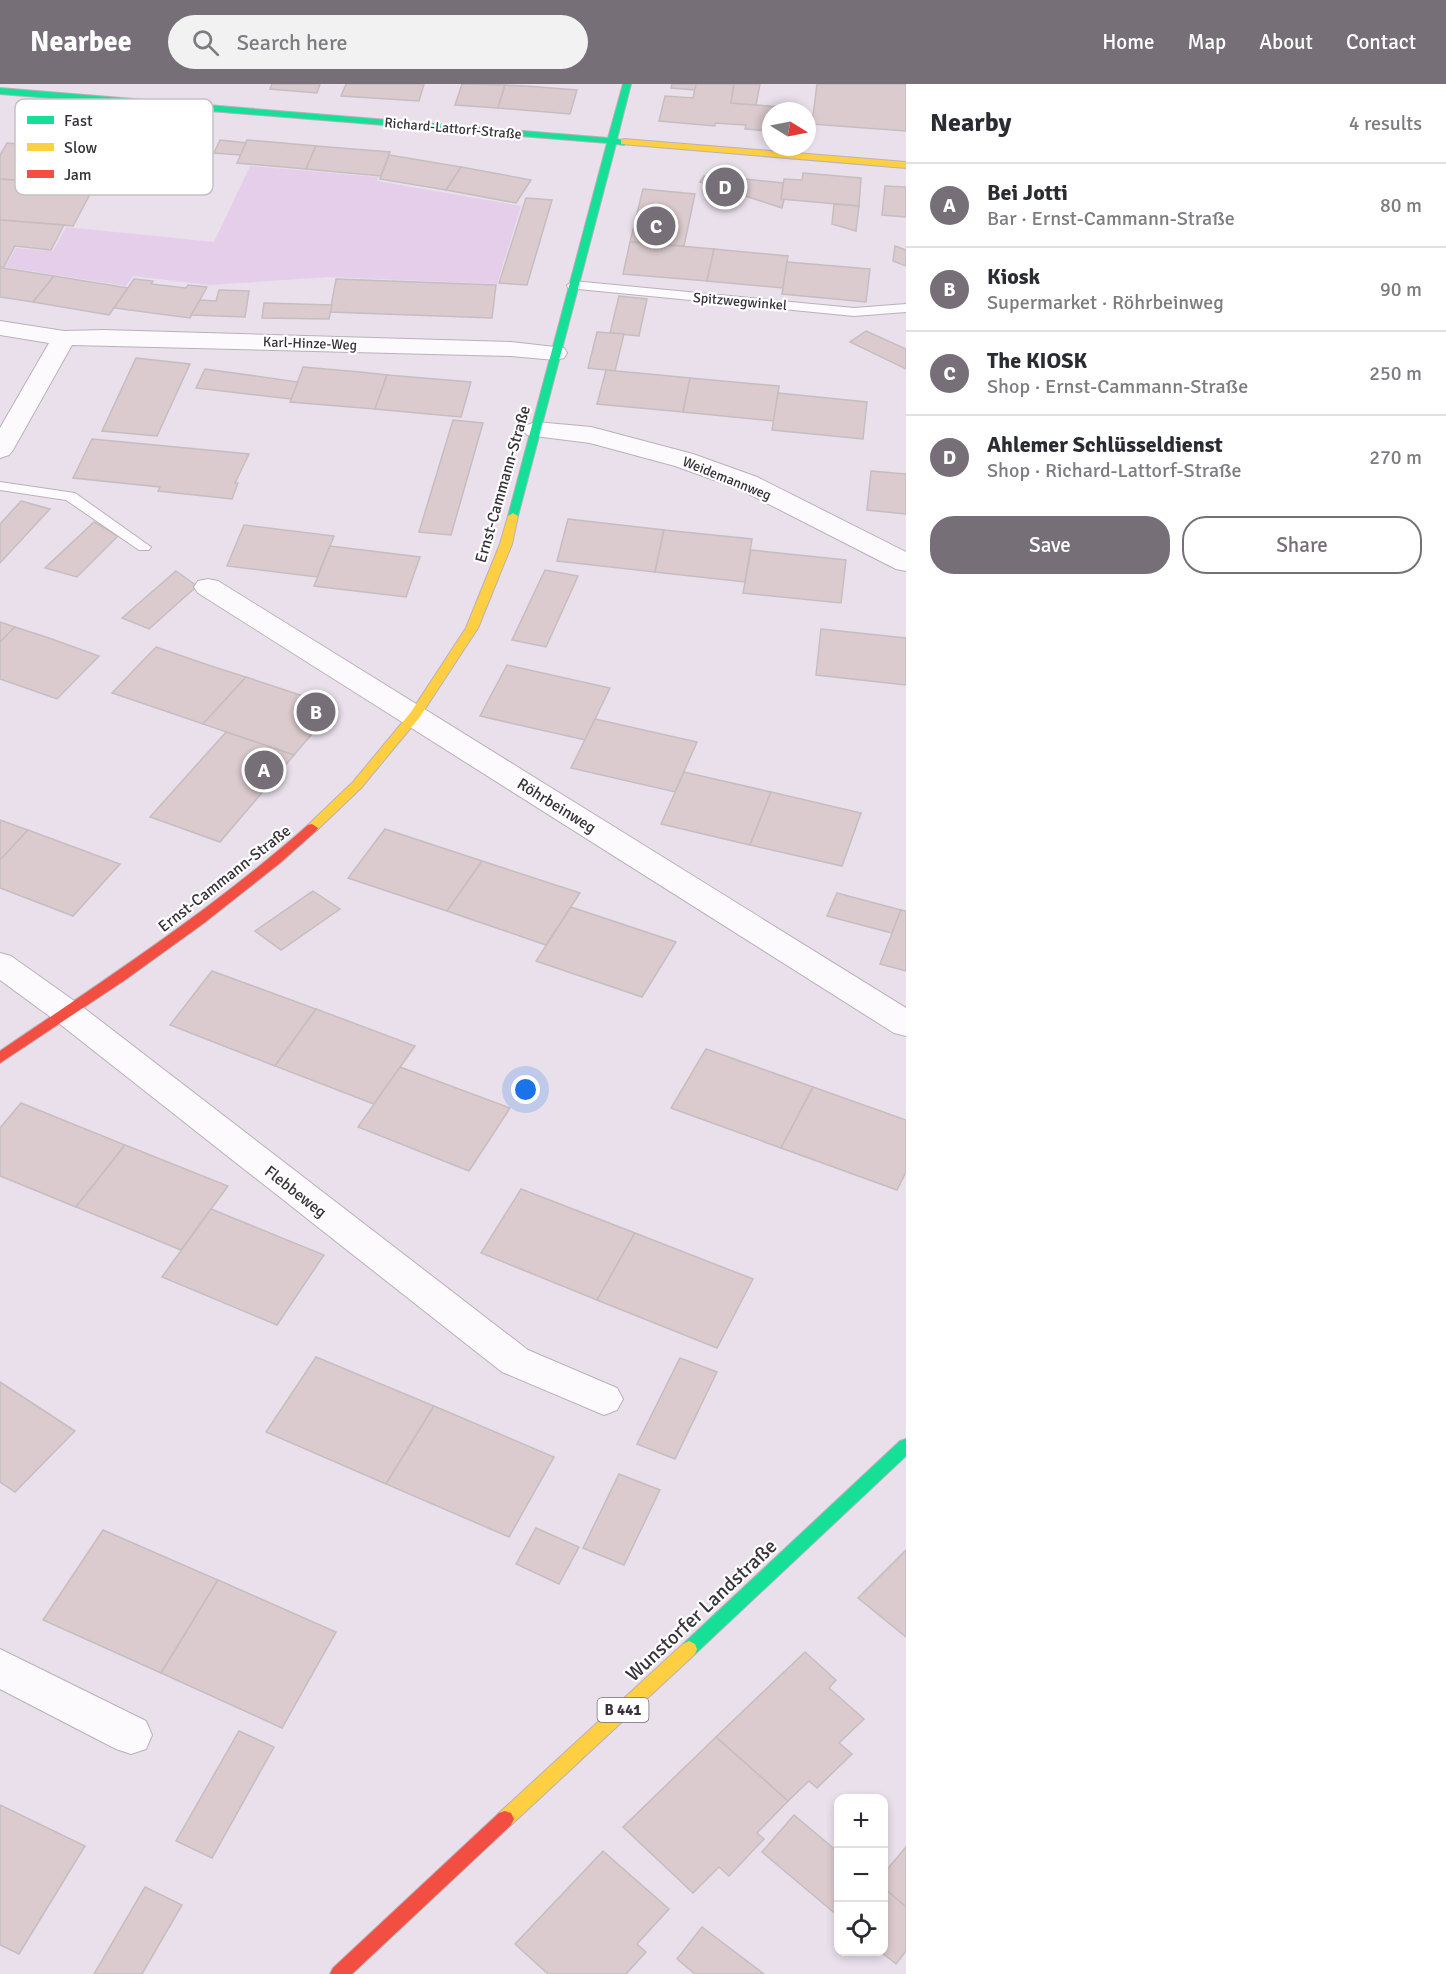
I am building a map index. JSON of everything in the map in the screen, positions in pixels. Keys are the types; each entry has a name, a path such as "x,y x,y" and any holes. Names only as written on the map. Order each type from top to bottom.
{"street":[{"name":"Ernst-Cammann-Straße","path":"0,1058 176,937 280,858 357,785 415,715 472,628 506,544 627,84"},
{"name":"Richard-Lattorf-Straße","path":"0,91 98,99"},
{"name":"Richard-Lattorf-Straße","path":"213,108 906,165"},
{"name":"Karl-Hinze-Weg","path":"0,328 64,338 511,349 555,353"},
{"path":"0,450 64,338"},
{"name":"Weidemannweg","path":"536,430 591,435 684,460 748,483 906,563"},
{"name":"Röhrbeinweg","path":"208,586 906,1024"},
{"name":"Flebbeweg","path":"0,964 68,1013 515,1361 604,1399"},
{"name":"Wunstorfer Landstraße","path":"339,1974 906,1446"},
{"path":"0,1668 131,1735"}],"lane":[{"name":"Spitzwegwinkel","path":"573,285 854,312 906,308"},
{"path":"0,486 70,496 144,547"}],"shaded area":[{"path":"250,166 378,177 377,181 521,206 497,284 330,277 209,285 133,276 126,286 5,267 16,248 53,251 66,227 214,242"}],"building":[{"path":"272,84 320,84 317,93 270,89"},
{"path":"346,84 424,84 419,101 341,96"},
{"path":"462,84 505,85 498,108 455,105"},
{"path":"672,84 696,84 695,90 671,88"},
{"path":"696,84 734,84 731,103 762,105 762,130 745,129 746,125 715,123 715,126 659,121 665,96 693,98"},
{"path":"734,84 760,84 756,105 731,103"},
{"path":"817,84 906,84 906,131 816,124 815,102"},
{"path":"505,85 577,90 570,114 498,108"},
{"path":"220,140 247,143 241,155 214,153"},
{"path":"247,140 316,146 306,169 237,163"},
{"path":"7,143 15,144 15,180 0,179 0,155"},
{"path":"316,146 390,152 381,176 306,169"},
{"path":"389,155 461,167 446,190 380,179"},
{"path":"461,167 531,180 516,203 446,190"},
{"path":"803,173 861,178 859,206 781,199 784,179 802,180"},
{"path":"704,176 736,178 733,192 700,182"},
{"path":"736,178 783,183 782,208 733,192"},
{"path":"0,179 15,180 15,195 90,195 73,226 0,220"},
{"path":"885,186 906,187 906,217 882,215"},
{"path":"643,189 695,194 684,246 630,242"},
{"path":"526,198 552,200 527,285 499,283"},
{"path":"834,204 859,206 856,231 832,224"},
{"path":"0,220 64,225 51,250 15,246 3,268 0,267"},
{"path":"630,242 714,249 707,281 623,274"},
{"path":"895,246 906,250 906,266 893,261"},
{"path":"714,249 788,256 783,288 707,281"},
{"path":"787,262 870,269 866,302 782,294"},
{"path":"0,267 54,276 33,302 0,297"},
{"path":"54,276 128,288 109,315 33,302"},
{"path":"134,279 153,281 151,284 186,288 188,285 207,287 190,318 114,308"},
{"path":"336,279 496,285 492,318 330,312"},
{"path":"219,290 249,291 245,317 191,315 200,300 216,301"},
{"path":"619,296 647,299 639,336 610,333"},
{"path":"264,303 332,305 329,319 262,318"},
{"path":"866,331 906,349 906,369 850,342"},
{"path":"597,332 624,334 615,371 588,368"},
{"path":"136,358 190,364 157,436 102,431"},
{"path":"303,367 387,375 375,409 290,402"},
{"path":"205,369 298,382 291,399 196,388"},
{"path":"606,370 690,378 683,412 597,404"},
{"path":"387,375 471,382 461,417 375,409"},
{"path":"690,378 779,386 774,421 683,412"},
{"path":"778,393 867,402 863,439 772,430"},
{"path":"453,420 483,423 451,535 419,532"},
{"path":"92,439 249,454 235,483 238,483 232,499 158,491 160,487 73,478"},
{"path":"871,471 906,474 906,514 867,510"},
{"path":"21,501 50,509 0,563 0,524"},
{"path":"568,519 664,530 655,572 557,561"},
{"path":"94,522 118,536 77,577 45,568"},
{"path":"244,525 334,536 317,577 227,566"},
{"path":"664,530 752,539 745,582 655,572"},
{"path":"330,546 420,557 406,597 314,586"},
{"path":"751,550 846,560 841,603 743,593"},
{"path":"545,570 578,576 546,647 512,640"},
{"path":"176,571 197,586 149,629 122,618"},
{"path":"0,622 15,627 0,642"},
{"path":"15,627 99,656 57,699 0,679 0,642"},
{"path":"821,629 906,638 906,685 816,675"},
{"path":"156,647 246,677 203,724 112,693"},
{"path":"507,665 610,688 585,740 480,716"},
{"path":"246,677 335,707 294,755 203,724"},
{"path":"595,719 697,742 675,792 571,768"},
{"path":"226,732 294,755 220,842 150,817"},
{"path":"684,772 771,792 750,845 661,824"},
{"path":"771,792 861,813 842,866 750,845"},
{"path":"0,820 28,830 0,860"},
{"path":"385,829 482,861 447,911 348,878"},
{"path":"28,830 120,864 73,916 0,888 0,860"},
{"path":"482,861 580,893 546,945 447,911"},
{"path":"313,891 340,909 281,950 255,931"},
{"path":"837,893 901,910 892,933 827,916"},
{"path":"571,907 676,942 642,997 536,961"},
{"path":"901,910 906,911 906,971 880,964"},
{"path":"212,971 316,1009 275,1066 170,1025"},
{"path":"316,1009 415,1046 374,1104 275,1066"},
{"path":"706,1049 813,1087 781,1148 671,1108"},
{"path":"400,1067 510,1108 469,1171 358,1127"},
{"path":"813,1087 906,1120 906,1172 897,1190 781,1148"},
{"path":"21,1103 125,1145 76,1207 0,1176 0,1128"},
{"path":"125,1145 228,1186 181,1250 76,1207"},
{"path":"521,1189 635,1233 597,1300 481,1253"},
{"path":"211,1209 324,1255 277,1325 162,1277"},
{"path":"635,1233 753,1279 717,1348 597,1300"},
{"path":"316,1357 434,1406 386,1484 266,1432"},
{"path":"680,1358 717,1372 675,1459 637,1444"},
{"path":"0,1382 75,1431 15,1492 0,1482"},
{"path":"434,1406 554,1457 509,1537 386,1484"},
{"path":"619,1474 660,1490 624,1565 583,1548"},
{"path":"536,1528 579,1547 559,1584 516,1564"},
{"path":"103,1530 218,1580 161,1673 43,1620"},
{"path":"906,1550 906,1637 858,1598"},
{"path":"218,1580 336,1632 282,1728 161,1673"},
{"path":"805,1652 836,1680 829,1688 864,1719 839,1743 852,1754 817,1788 809,1781 788,1801 716,1737"},
{"path":"239,1731 274,1747 212,1858 176,1841"},
{"path":"716,1737 788,1801 757,1833 764,1839 729,1876 719,1867 693,1893 623,1827"},
{"path":"0,1805 85,1846 19,1954 0,1945"},
{"path":"794,1815 834,1849 834,1913 762,1852"},
{"path":"906,1847 906,1907 888,1891 888,1868"},
{"path":"603,1851 669,1909 637,1944 646,1952 626,1974 548,1974 515,1944"},
{"path":"145,1887 182,1905 142,1974 94,1974"},
{"path":"888,1891 906,1907 906,1951 896,1964 886,1956 888,1956"},
{"path":"702,1927 764,1974 695,1974 677,1959"}],"traffic: fast":[{"path":"513,516 627,84"},
{"path":"0,91 98,99"},
{"path":"213,108 624,142"},
{"path":"689,1649 906,1446"}],"traffic: slow":[{"path":"624,142 906,165"},
{"path":"312,828 357,785 415,715 472,628 506,544 513,516"},
{"path":"505,1819 689,1649"}],"traffic: jam":[{"path":"0,1058 200,920 276,860 312,828"},
{"path":"339,1974 505,1819"}],"place":[{"name":"Ahlemer Schlüsseldienst","path":"725,187"},
{"name":"The KIOSK","path":"656,226"},
{"name":"Kiosk","path":"316,712"},
{"name":"Bei Jotti","path":"264,770"}]}
